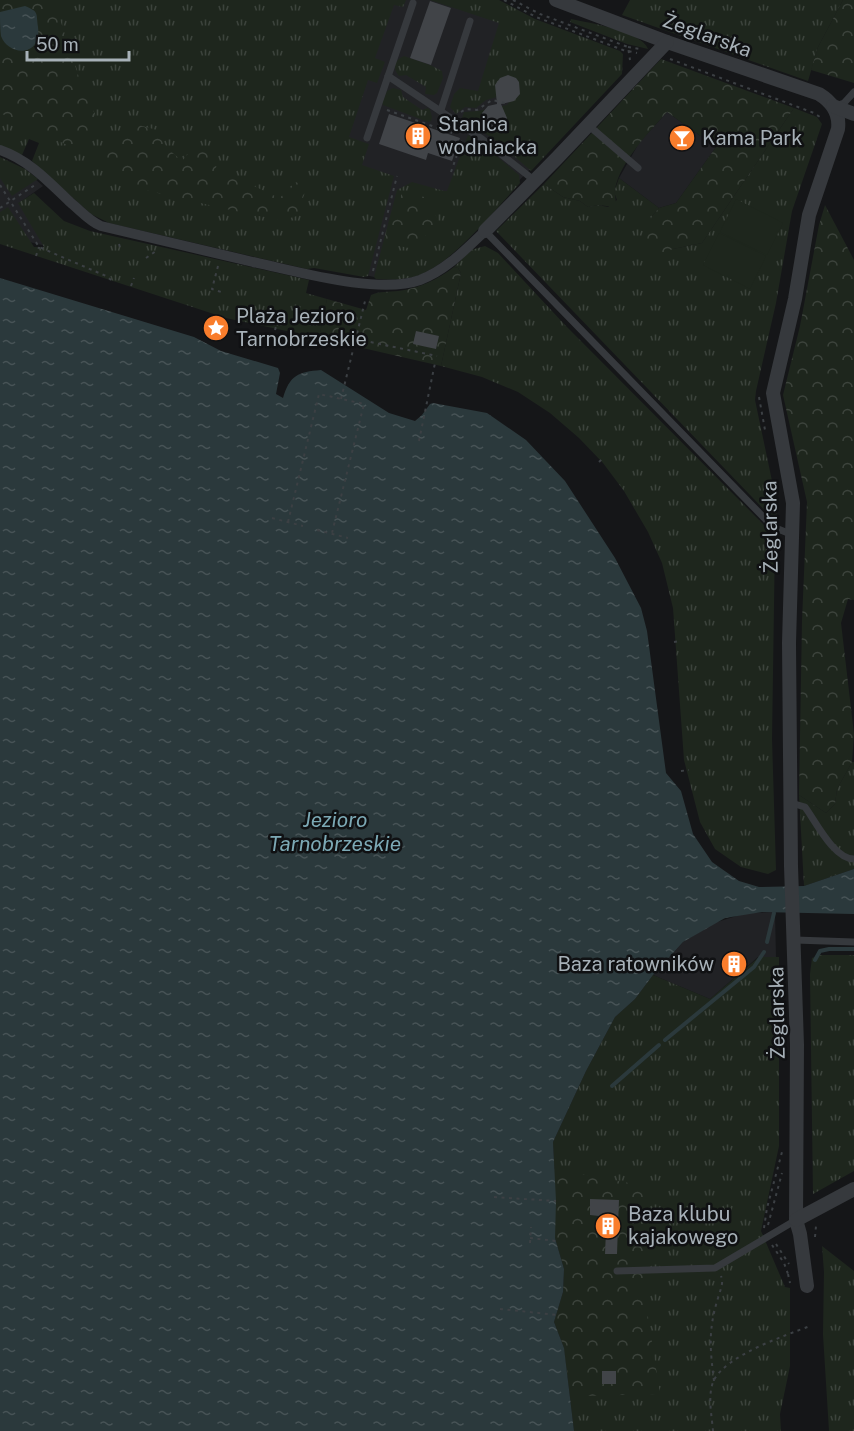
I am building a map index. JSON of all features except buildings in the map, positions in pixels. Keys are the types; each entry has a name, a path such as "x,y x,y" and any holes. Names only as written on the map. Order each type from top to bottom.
{"street":[{"name":"Żeglarska","path":"556,0 667,42 819,94 833,106 838,117 838,129 809,215 795,299 773,393 793,503 789,643 791,869 797,1045 796,1220 802,1244 807,1286"},
{"path":"0,150 24,161 94,223 307,274 350,282 400,284 418,280 437,272 450,263 535,181 667,42"},
{"path":"833,106 854,114"},
{"path":"796,1220 854,1189"}],"lane":[{"path":"367,138 413,3"},
{"path":"441,110 470,21"},
{"path":"388,76 466,127 535,181"},
{"path":"833,106 844,103 854,92"},
{"path":"588,125 638,168"},
{"path":"485,231 773,527 793,535"},
{"path":"791,803 805,807 841,856 854,858"},
{"path":"794,934 854,942"},
{"path":"617,1271 718,1267 796,1220"}],"path":[{"path":"504,0 536,17 629,51 670,60 820,115 825,123"},
{"path":"513,0 540,14 628,47 630,62"},
{"path":"460,113 465,109 477,110 492,100 505,104"},
{"path":"377,107 463,136"},
{"path":"451,172 466,127"},
{"path":"341,399 397,176"},
{"path":"0,208 45,178"},
{"path":"0,185 39,248 111,280"},
{"path":"36,256 39,248"},
{"path":"221,254 212,289 224,292"},
{"path":"131,286 134,278"},
{"path":"275,330 277,324"},
{"path":"356,339 437,356"},
{"path":"419,441 435,363"},
{"path":"288,522 319,393 364,404 332,533"},
{"path":"759,393 767,438"},
{"path":"599,462 603,457"},
{"path":"272,518 303,526"},
{"path":"317,530 348,538"},
{"path":"674,642 681,641"},
{"path":"681,771 689,770"},
{"path":"764,1233 767,1208 783,1146"},
{"path":"494,1197 556,1201"},
{"path":"530,1244 531,1227"},
{"path":"530,1238 556,1241"},
{"path":"790,1283 784,1263 772,1242 793,1266"},
{"path":"713,1431 711,1393 714,1381 709,1335 723,1281 718,1267"},
{"path":"788,1274 794,1273"},
{"path":"500,1309 558,1315"},
{"path":"714,1381 721,1372 744,1354 810,1326"}],"shaded area":[{"path":"387,0 462,0 617,78 454,249 385,278 296,260"},
{"path":"667,112 716,147 676,203 659,208 619,178 639,143"},
{"path":"0,160 35,179 43,186 19,203 46,246 0,235"},
{"path":"775,912 776,957 758,957 710,999 653,975 683,942 714,923 746,913"}],"green space":[{"path":"0,0 406,0 403,7 394,5 375,58 385,62 377,83 368,80 349,137 369,144 362,165 394,176 368,276 307,269 109,223 91,214 32,161 39,143 29,139 22,155 0,146"},
{"path":"0,0 47,0 57,10 84,93 95,114 83,148 65,144 0,113"},
{"path":"430,0 499,0 535,19 620,51 623,54 622,74 531,171 498,142 462,118 464,112 507,105 509,102 497,97 486,100 476,108 465,107 456,114 450,107 454,94 460,88 478,91 499,23"},
{"path":"630,0 843,0 818,47 808,81 622,15"},
{"path":"843,0 854,0 854,83 811,70 818,47"},
{"path":"571,19 626,33 636,37 648,49 627,44 570,22"},
{"path":"404,56 442,71 443,78 437,93 425,94 426,87 406,75 399,76 395,70 395,64"},
{"path":"661,59 794,108 702,243 673,249 653,257 646,248 647,229 652,216 659,208 676,203 716,147 667,112 636,148 623,168 615,189 615,207 598,205 588,207 580,201 563,197 544,184"},
{"path":"393,88 401,90 403,97 422,110 428,108 432,117 431,121 428,122 383,105 387,91"},
{"path":"794,108 817,117 822,124 792,211 776,303 756,391 755,400 776,500 777,523 496,231 544,184 563,197 580,201 588,207 598,205 608,207 617,200 614,192 619,178 659,208 652,216 673,249 702,243"},
{"path":"131,123 157,130 167,148 182,161 193,148 206,146 218,155 216,168 224,178 233,176 279,198 290,190 295,182 303,184 305,192 297,216 283,220 252,215 145,190 115,173 103,161 112,138"},
{"path":"468,135 519,175 520,183 461,246 435,267 411,277 376,279 374,277 397,190 412,182 447,191"},
{"path":"0,157 25,169 38,179 12,196 0,178"},
{"path":"406,191 430,199 429,206 438,219 435,228 420,240 419,250 384,243 390,217 402,192"},
{"path":"34,193 64,221 90,231 309,280 306,293 327,299 319,338 226,318 0,244 0,212 8,207 34,247 44,247 18,203"},
{"path":"736,199 783,223 767,255 720,232"},
{"path":"825,205 854,260 854,600 848,599 841,623 854,734 852,762 837,789 835,804 826,813 799,795 807,502 783,395"},
{"path":"719,233 766,256 750,289 703,265"},
{"path":"485,246 498,253 565,325 775,536 772,739 776,870 768,874 741,867 715,849 700,822 684,760 673,608 662,563 648,532 624,491 603,463 550,413 518,392 482,377 441,366 461,273 458,268 454,267 471,250"},
{"path":"454,267 458,268 461,273 441,366 319,338 327,299 366,310 371,295 421,286"},
{"path":"854,762 854,869 804,886 799,795 826,813 835,804 837,789"},
{"path":"820,955 854,955 854,1171 813,1194 810,974 812,958"},
{"path":"759,957 779,957 779,1146 761,1231 785,1287 790,1288 790,1366 780,1414 781,1431 574,1431 564,1348 608,1325 556,1201 553,1142 586,1071 615,1017 635,999 653,975 710,999"},
{"path":"554,1169 645,1186 644,1291 660,1394 582,1396 571,1399 564,1348 554,1322 563,1292 564,1269 555,1238"},
{"path":"822,1246 854,1271 854,1431 829,1431 823,1334"}],"water":[{"path":"25,6 36,13 38,37 30,49 24,51 5,43 1,36 0,12"},
{"name":"Jezioro Tarnobrzeskie","path":"0,278 194,337 221,351 278,368 280,373 276,394 283,398 289,384 296,376 321,370 389,413 415,421 433,403 487,413 526,440 565,481 615,558 641,608 647,631 666,773 681,791 693,834 712,862 739,881 759,887 804,886 854,869 854,914 762,912 725,918 683,942 635,999 615,1017 586,1071 553,1142 555,1238 564,1269 563,1292 554,1322 564,1348 574,1431 0,1431"}],"waterway":[{"path":"767,942 774,913"},
{"path":"815,960 820,951 854,949"},
{"path":"665,1040 754,967 764,952"},
{"path":"612,1086 659,1045"}],"place":[{"name":"Stanica wodniacka","path":"418,136"},
{"name":"Kama Park","path":"682,138"},
{"name":"Plaża Jezioro Tarnobrzeskie","path":"216,328"},
{"name":"Baza ratowników","path":"734,964"},
{"name":"Baza klubu kajakowego","path":"608,1226"}]}
